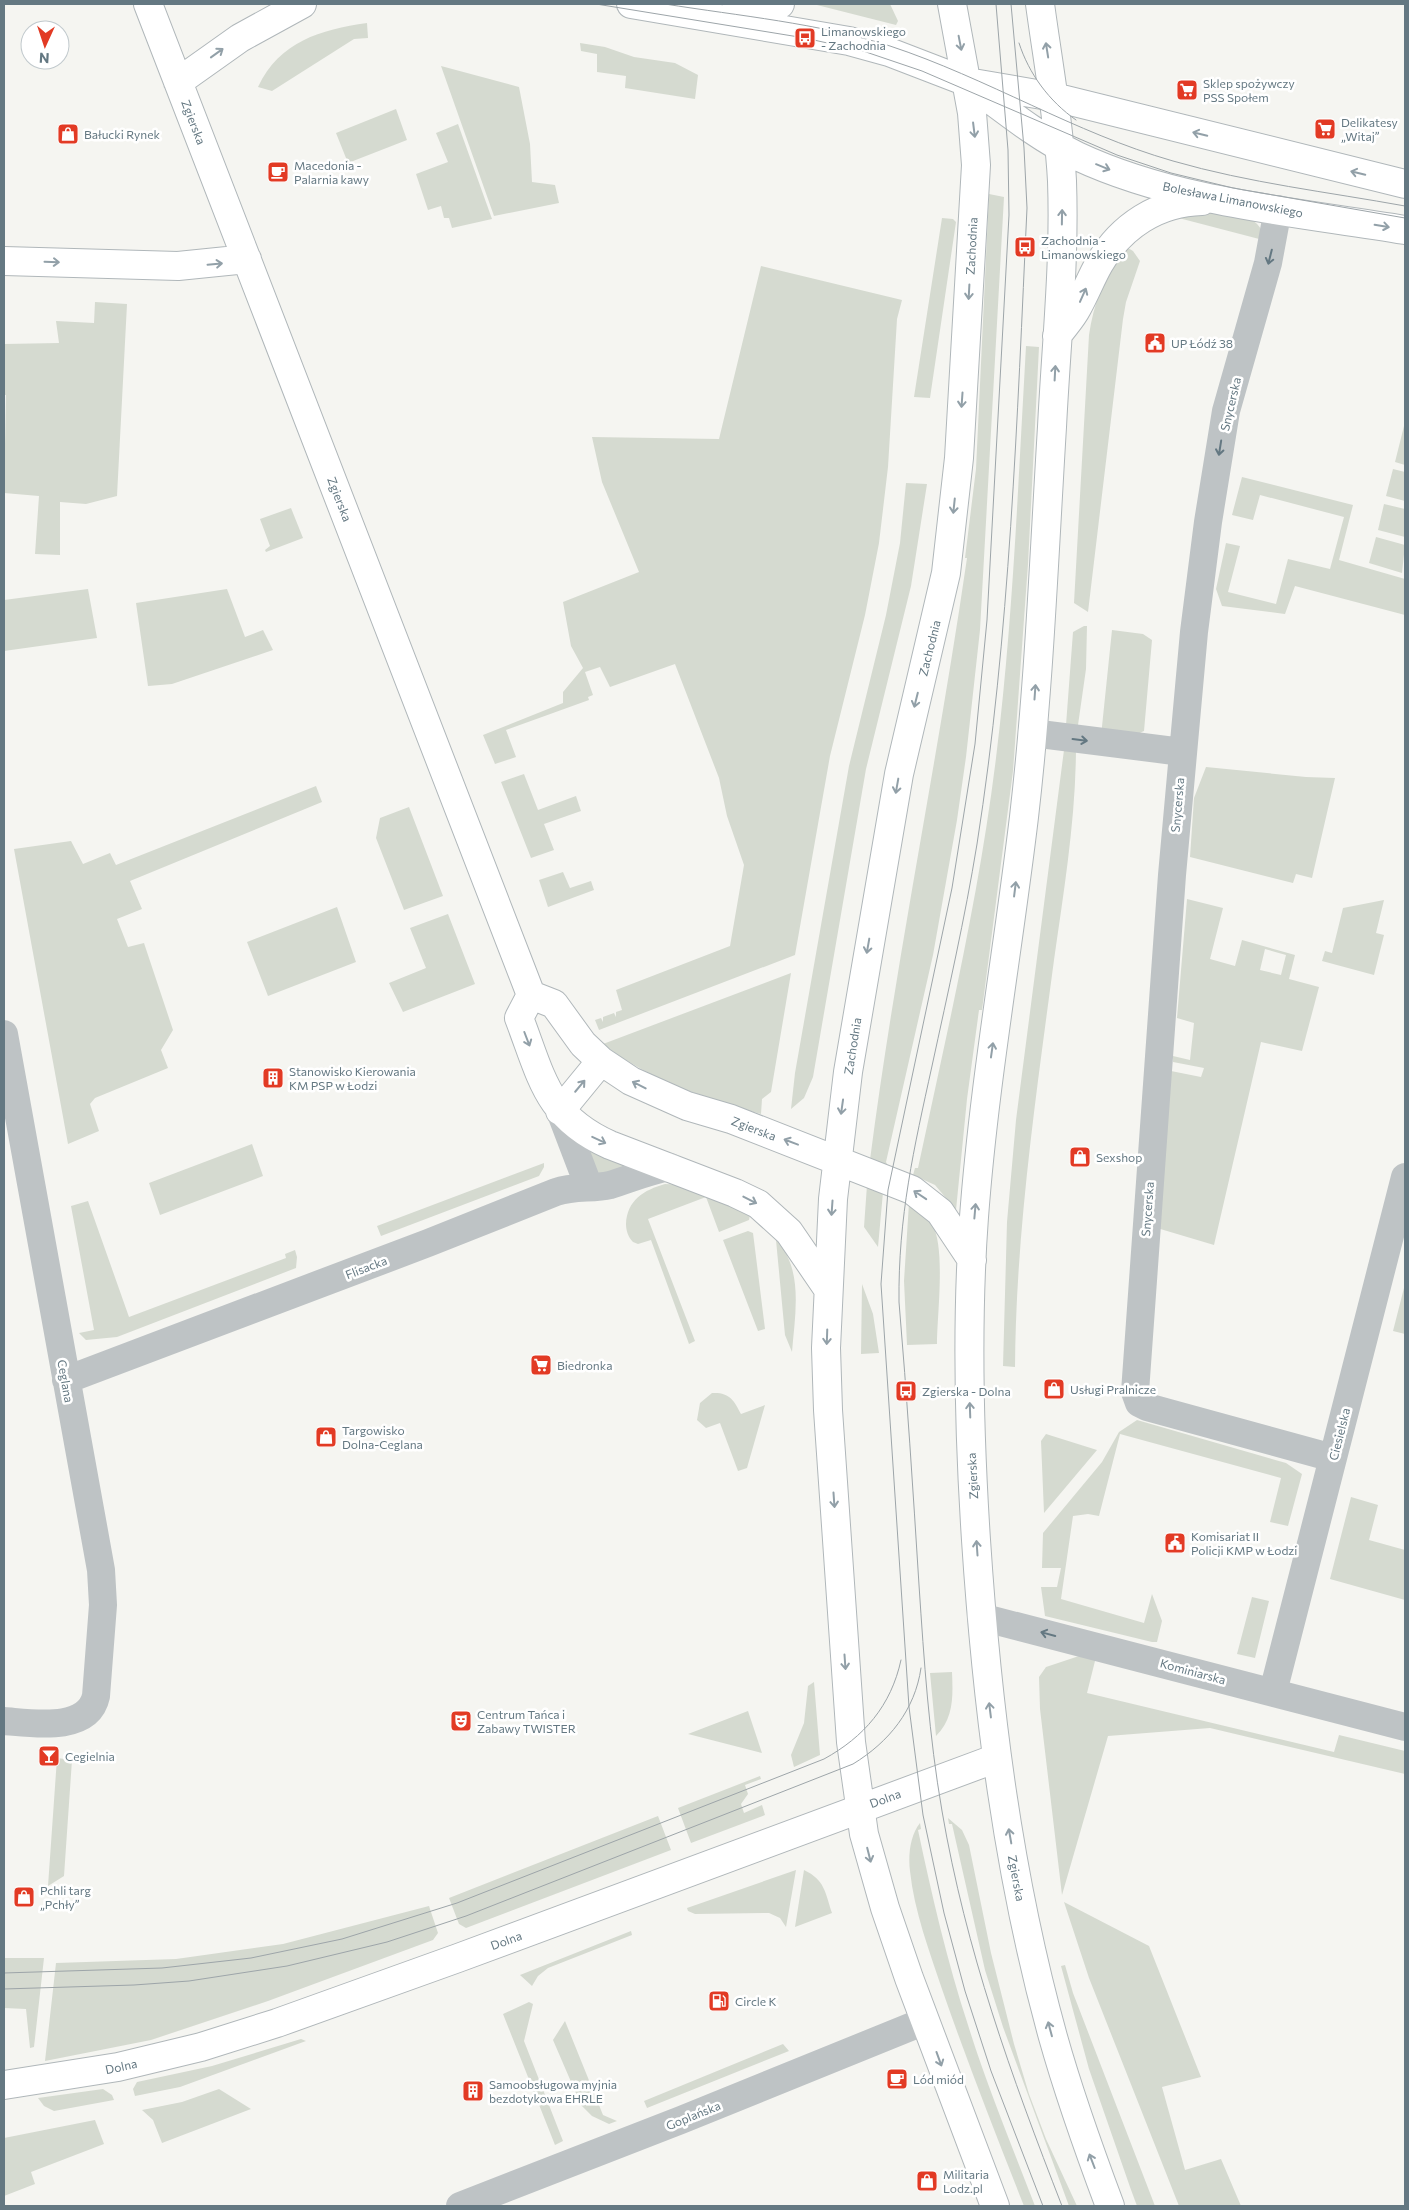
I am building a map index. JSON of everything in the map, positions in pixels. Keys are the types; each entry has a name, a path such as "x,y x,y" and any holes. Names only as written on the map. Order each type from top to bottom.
{"street":[{"name":"Zgierska","path":"148,4 531,995 554,1004 559,1008 576,1036 601,1060 631,1081 660,1096 731,1119 836,1159 898,1184 926,1199 950,1225 972,1260 969,1384 971,1459 985,1665 997,1758 1017,1876 1040,1990 1067,2085 1110,2206"},
{"path":"178,82 240,38 302,4"},
{"name":"Bolesława Limanowskiego","path":"631,4 849,41 889,52 967,82 1054,96 1405,184"},
{"path":"714,17 780,4"},
{"name":"Zachodnia","path":"828,1289 836,1159 856,1023 899,774 946,573 958,458 976,139 952,4"},
{"path":"972,1260 980,1145 1021,838 1032,733 1041,613 1056,336 1062,207 1054,96 1040,4"},
{"name":"Bolesława Limanowskiego","path":"967,82 1039,136 1116,172 1180,190 1225,200 1405,230"},
{"path":"1056,336 1077,309 1100,262 1112,246 1138,221 1170,204 1188,201 1225,200"},
{"name":"Snycerska","path":"1278,209 1268,263 1226,412 1208,522 1194,632 1182,752 1135,1392 1139,1403 1147,1407 1334,1458"},
{"path":"4,261 178,266 247,260"},
{"path":"1032,733 1182,752"},
{"path":"531,995 519,1018 541,1077 560,1111 589,1188"},
{"name":"Ceglana","path":"4,1034 101,1570 103,1605 94,1704 87,1714 48,1724 4,1721"},
{"path":"560,1111 601,1060"},
{"path":"560,1111 573,1124 592,1137 735,1193 765,1209 800,1246 828,1289 828,1410 851,1749 859,1808 872,1864 925,2021 995,2206"},
{"name":"Flisacka","path":"66,1380 428,1243 556,1192 569,1188 589,1188 611,1184 651,1170 670,1167"},
{"name":"Ciesielska","path":"1273,1692 1405,1176"},
{"name":"Kominiarska","path":"981,1616 1405,1726"},
{"name":"Dolna","path":"4,2084 118,2067 201,2046 277,2023 458,1958 997,1758"},
{"name":"Goplańska","path":"460,2206 681,2120 925,2021"}],"shaded area":[{"path":"813,4 890,4 898,21 896,25"},
{"path":"367,23 368,38 354,39 272,91 258,87 267,71 278,59 303,40 333,29"},
{"path":"580,43 605,47 634,57 675,63 698,75 695,99 625,88 626,76 597,72 597,54 581,51"},
{"path":"441,66 519,87 530,144 532,182 555,185 559,203 494,216"},
{"path":"396,109 407,140 348,163 336,133"},
{"path":"458,124 492,219 452,228 449,218 444,218 441,206 428,210 416,174 448,162 436,133"},
{"path":"989,194 1004,197 980,630 957,820 933,955 886,1162 888,1166 870,1160 904,934 956,633 967,558 965,558 976,469"},
{"path":"1198,212 1228,213 1248,218 1256,223 1261,230 1263,240 1171,216"},
{"path":"942,218 953,219 956,222 930,398 914,397"},
{"path":"1128,248 1133,251 1140,261 1126,302 1123,319 1088,612 1074,603 1089,335 1097,299 1113,267"},
{"path":"761,266 902,300 897,319 888,467 879,543 865,615 830,756 795,955 599,1030 595,1020 601,1018 603,1022 603,1017 614,1013 616,1017 616,1012 622,1010 616,990 730,946 744,865 727,816 719,778 675,664 610,687 600,667 585,672 593,695 588,697 589,700 506,730 516,757 495,764 483,735 563,703 563,692 583,668 571,646 563,602 639,572 602,482 592,437 719,439"},
{"path":"95,302 127,304 117,496 86,504 60,502 60,555 35,554 39,496 4,493 6,395 4,395 4,344 59,343 56,321 94,323"},
{"path":"1026,346 1039,347 1028,564 1013,771 982,1010 979,1010 967,1099 956,1210 935,1185 913,1175 915,1168 918,1168 951,1015 981,862 989,810 1007,656"},
{"path":"1405,422 1405,465 1395,462"},
{"path":"1393,469 1405,472 1405,501 1386,496"},
{"path":"1242,477 1353,505 1339,560 1405,579 1405,615 1295,586 1285,614 1222,606 1216,589 1226,543 1240,546 1228,592 1276,604 1288,559 1330,569 1344,517 1260,495 1253,520 1232,515"},
{"path":"906,483 927,484 911,586 866,769 813,1077 804,1098 791,1109 795,1073 849,766 886,615 900,543"},
{"path":"1384,504 1405,509 1405,537 1378,530"},
{"path":"291,508 303,538 266,552 265,550 270,546 260,519"},
{"path":"1376,537 1405,545 1402,573 1369,563"},
{"path":"88,589 97,638 4,651 4,600"},
{"path":"227,589 245,637 263,630 273,650 172,684 148,686 136,603"},
{"path":"1087,626 1086,669 1077,732 1066,725 1073,632"},
{"path":"1112,630 1143,634 1152,640 1144,731 1133,736 1101,736"},
{"path":"1076,746 1074,800 1069,853 1028,1163 1019,1265 1015,1367 1003,1366 1007,1222 1016,1120 1064,750"},
{"path":"1206,767 1335,778 1312,878 1296,874 1293,883 1190,857 1194,798"},
{"path":"524,774 538,810 576,796 581,811 544,824 554,850 531,858 501,782"},
{"path":"316,786 322,802 130,881 142,909 117,919 128,947 144,943 173,1030 161,1050 168,1068 95,1098 90,1104 99,1131 68,1144 14,849 71,841 83,864 110,853 116,865"},
{"path":"409,807 443,896 404,910 376,838 380,818"},
{"path":"563,872 570,888 591,881 594,890 548,907 539,880"},
{"path":"1187,899 1223,908 1210,959 1235,966 1242,940 1295,955 1289,979 1319,987 1302,1051 1261,1042 1214,1245 1157,1228 1171,1071 1201,1077 1204,1068 1173,1062 1173,1056 1190,1060 1194,1023 1177,1018","holes":["1265,949 1286,955 1281,975 1260,970"]},
{"path":"1384,900 1376,933 1384,935 1374,975 1322,961 1325,951 1332,953 1343,908"},
{"path":"337,907 356,962 268,996 247,942"},
{"path":"448,914 475,984 403,1012 389,983 426,968 410,928"},
{"path":"791,973 771,1092 762,1099 761,1114 719,1102 679,1087 640,1068 603,1044"},
{"path":"582,1143 629,1165 604,1174 596,1173"},
{"path":"252,1144 263,1176 160,1215 149,1183"},
{"path":"544,1163 539,1176 381,1236 377,1226"},
{"path":"665,1184 698,1190 750,1215 749,1220 719,1232 706,1197 648,1219 695,1341 689,1344 651,1240 638,1244 633,1242 626,1229 627,1216 633,1202 650,1189"},
{"path":"867,1185 883,1192 878,1247 864,1227"},
{"path":"88,1201 129,1317 286,1258 285,1254 295,1250 297,1257 296,1268 117,1337 86,1340 79,1333 94,1330 71,1206"},
{"path":"909,1203 928,1218 932,1224 939,1248 940,1282 937,1344 907,1345 904,1281"},
{"path":"748,1231 753,1233 765,1329 758,1331 723,1240"},
{"path":"776,1240 791,1264 794,1278 796,1308 792,1352 785,1335"},
{"path":"862,1284 873,1314 879,1353 861,1354"},
{"path":"1405,1284 1405,1334 1393,1331"},
{"path":"712,1393 723,1394 730,1398 741,1414 765,1405 747,1468 738,1471 720,1423 706,1428 697,1420 700,1403"},
{"path":"1137,1420 1286,1463 1302,1474 1288,1526 1270,1522 1281,1478 1120,1434 1099,1516 1088,1514 1073,1516 1061,1599 1144,1623 1152,1594 1162,1621 1157,1642 1045,1616 1041,1587 1057,1587 1061,1568 1042,1568 1043,1533 1102,1462 1119,1432"},
{"path":"1046,1434 1097,1450 1044,1513 1041,1441"},
{"path":"1351,1497 1378,1505 1369,1540 1405,1550 1405,1600 1330,1579"},
{"path":"1252,1597 1269,1601 1255,1658 1237,1654"},
{"path":"1091,1652 1097,1653 1087,1693 1334,1752 1339,1735 1405,1751 1405,1774 1210,1728 1108,1736 1062,1895 1040,1709 1039,1677 1046,1667"},
{"path":"952,1672 952,1698 949,1714 942,1729 936,1736 930,1673"},
{"path":"814,1682 820,1755 794,1767 791,1755 804,1723 808,1686"},
{"path":"748,1711 762,1753 688,1734"},
{"path":"57,1758 72,1760 64,1876 48,1886"},
{"path":"760,1776 761,1779 745,1785 748,1794 741,1804 744,1813 762,1805 765,1815 691,1843 678,1808"},
{"path":"658,1816 671,1850 466,1928 459,1924 449,1898"},
{"path":"948,1818 962,1830 969,1845 991,1953 1014,2044 1029,2094 1046,2139 1077,2206 1069,2206 1003,2027 985,1970 952,1824 949,1824"},
{"path":"920,1823 921,1829 918,1830 929,1879 960,2001 991,2093 1035,2206 1024,2206 962,2046 923,1932 909,1865 912,1840"},
{"path":"796,1870 786,1927 780,1918 769,1913 695,1914 688,1911 687,1908"},
{"path":"804,1870 820,1882 826,1893 832,1913 795,1927"},
{"path":"1064,1902 1149,1946 1201,2077 1162,2087 1185,2170 1221,2159 1241,2206 1179,2206 1089,1978"},
{"path":"429,1906 438,1933 433,1940 268,2001 151,2040 45,2061 56,1963 176,1959 283,1944"},
{"path":"631,1931 632,1935 548,1968 538,1976 532,1986 520,1975"},
{"path":"4,1958 44,1958 34,2047 30,2048 26,2009 4,2008"},
{"path":"1065,1965 1073,1993 1155,2206 1137,2206 1089,2069 1061,1966"},
{"path":"529,2002 533,2004 524,2041 563,2141 555,2145 503,2014"},
{"path":"565,2021 603,2115 617,2121 609,2124 592,2116 581,2105 553,2040"},
{"path":"301,2039 306,2041 180,2087 135,2096 133,2089 137,2082 212,2066"},
{"path":"783,2044 789,2051 647,2108 644,2101"},
{"path":"103,2089 112,2095 114,2100 54,2111 44,2106 38,2098"},
{"path":"219,2089 251,2109 162,2143 153,2120 142,2110 182,2102"},
{"path":"95,2120 104,2144 31,2172 35,2184 4,2196 4,2138"}],"tram line":[{"path":"596,4 805,38 863,51 922,71 1117,155 1171,173 1233,188 1405,218"},
{"path":"665,4 779,21 863,38 926,59 1101,136 1173,161 1260,181 1405,206"},
{"path":"996,4 1008,150 1009,215 987,620 975,744 952,888 888,1190 881,1284 909,1707 923,1815 944,1913 965,1991 991,2071 1043,2206"},
{"path":"1011,4 1024,148 1027,208 1011,527 1005,606 988,765 977,844 962,927 908,1183 901,1241 899,1302 925,1670 930,1726 942,1811 952,1863 977,1963 1025,2109 1062,2206"},
{"path":"1019,43 1028,65 1041,86 1066,113 1076,120"},
{"path":"4,1973 162,1968 251,1958 342,1939 457,1903 824,1759 852,1741 874,1718 890,1692 901,1660"},
{"path":"4,1989 134,1985 189,1981 287,1966 387,1942 466,1916 853,1764 878,1746 898,1724 913,1698 921,1668"}],"place":[{"name":"Limanowskiego - Zachodnia","path":"805,38"},
{"name":"Sklep spożywczy PSS Społem","path":"1187,90"},
{"name":"Delikatesy „Witaj”","path":"1325,129"},
{"name":"Bałucki Rynek","path":"68,134"},
{"name":"Macedonia - Palarnia kawy","path":"278,172"},
{"name":"Zachodnia - Limanowskiego","path":"1025,247"},
{"name":"UP Łódź 38","path":"1155,343"},
{"name":"Stanowisko Kierowania KM PSP w Łodzi","path":"273,1078"},
{"name":"Sexshop","path":"1080,1157"},
{"name":"Biedronka","path":"541,1365"},
{"name":"Usługi Pralnicze","path":"1054,1389"},
{"name":"Zgierska - Dolna","path":"906,1391"},
{"name":"Targowisko Dolna-Ceglana","path":"326,1437"},
{"name":"Komisariat II Policji KMP w Łodzi","path":"1175,1543"},
{"name":"Centrum Tańca i Zabawy TWISTER","path":"461,1721"},
{"name":"Cegielnia","path":"49,1756"},
{"name":"Pchli targ „Pchły”","path":"24,1897"},
{"name":"Circle K","path":"719,2001"},
{"name":"Lód miód","path":"897,2079"},
{"name":"Samoobsługowa myjnia bezdotykowa EHRLE","path":"473,2091"},
{"name":"Militaria Lodz.pl","path":"927,2181"}]}
